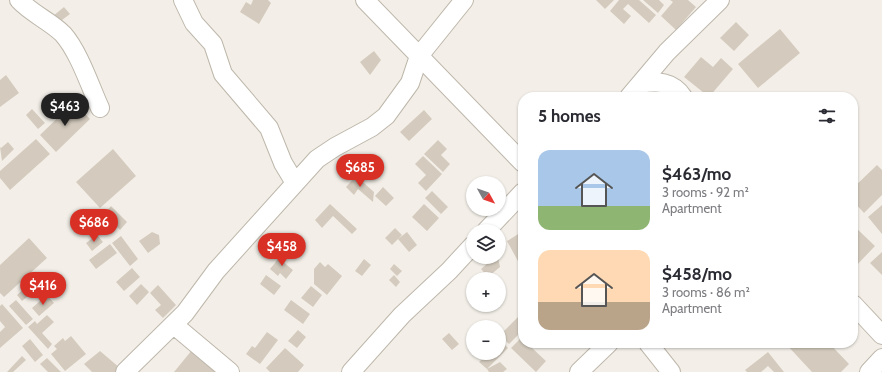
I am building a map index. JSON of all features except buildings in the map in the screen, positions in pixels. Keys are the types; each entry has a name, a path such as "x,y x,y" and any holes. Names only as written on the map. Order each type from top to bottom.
{"street":[{"path":"19,0 36,16 54,26 71,44 100,108"},
{"path":"183,0 194,23 213,44 223,74 269,128 284,163 295,183"},
{"path":"365,0 518,158"},
{"path":"125,372 185,313 216,271 318,159 335,147 358,136 386,116 410,83 419,56 464,0"},
{"path":"634,91 667,52 720,0"},
{"path":"634,91 662,82 677,92"},
{"path":"493,224 518,197"},
{"path":"351,372 402,316 466,253"},
{"path":"858,309 882,335"},
{"path":"174,325 230,372"},
{"path":"579,372 604,348"},
{"path":"652,348 671,372"},
{"path":"869,372 882,358"}]}
